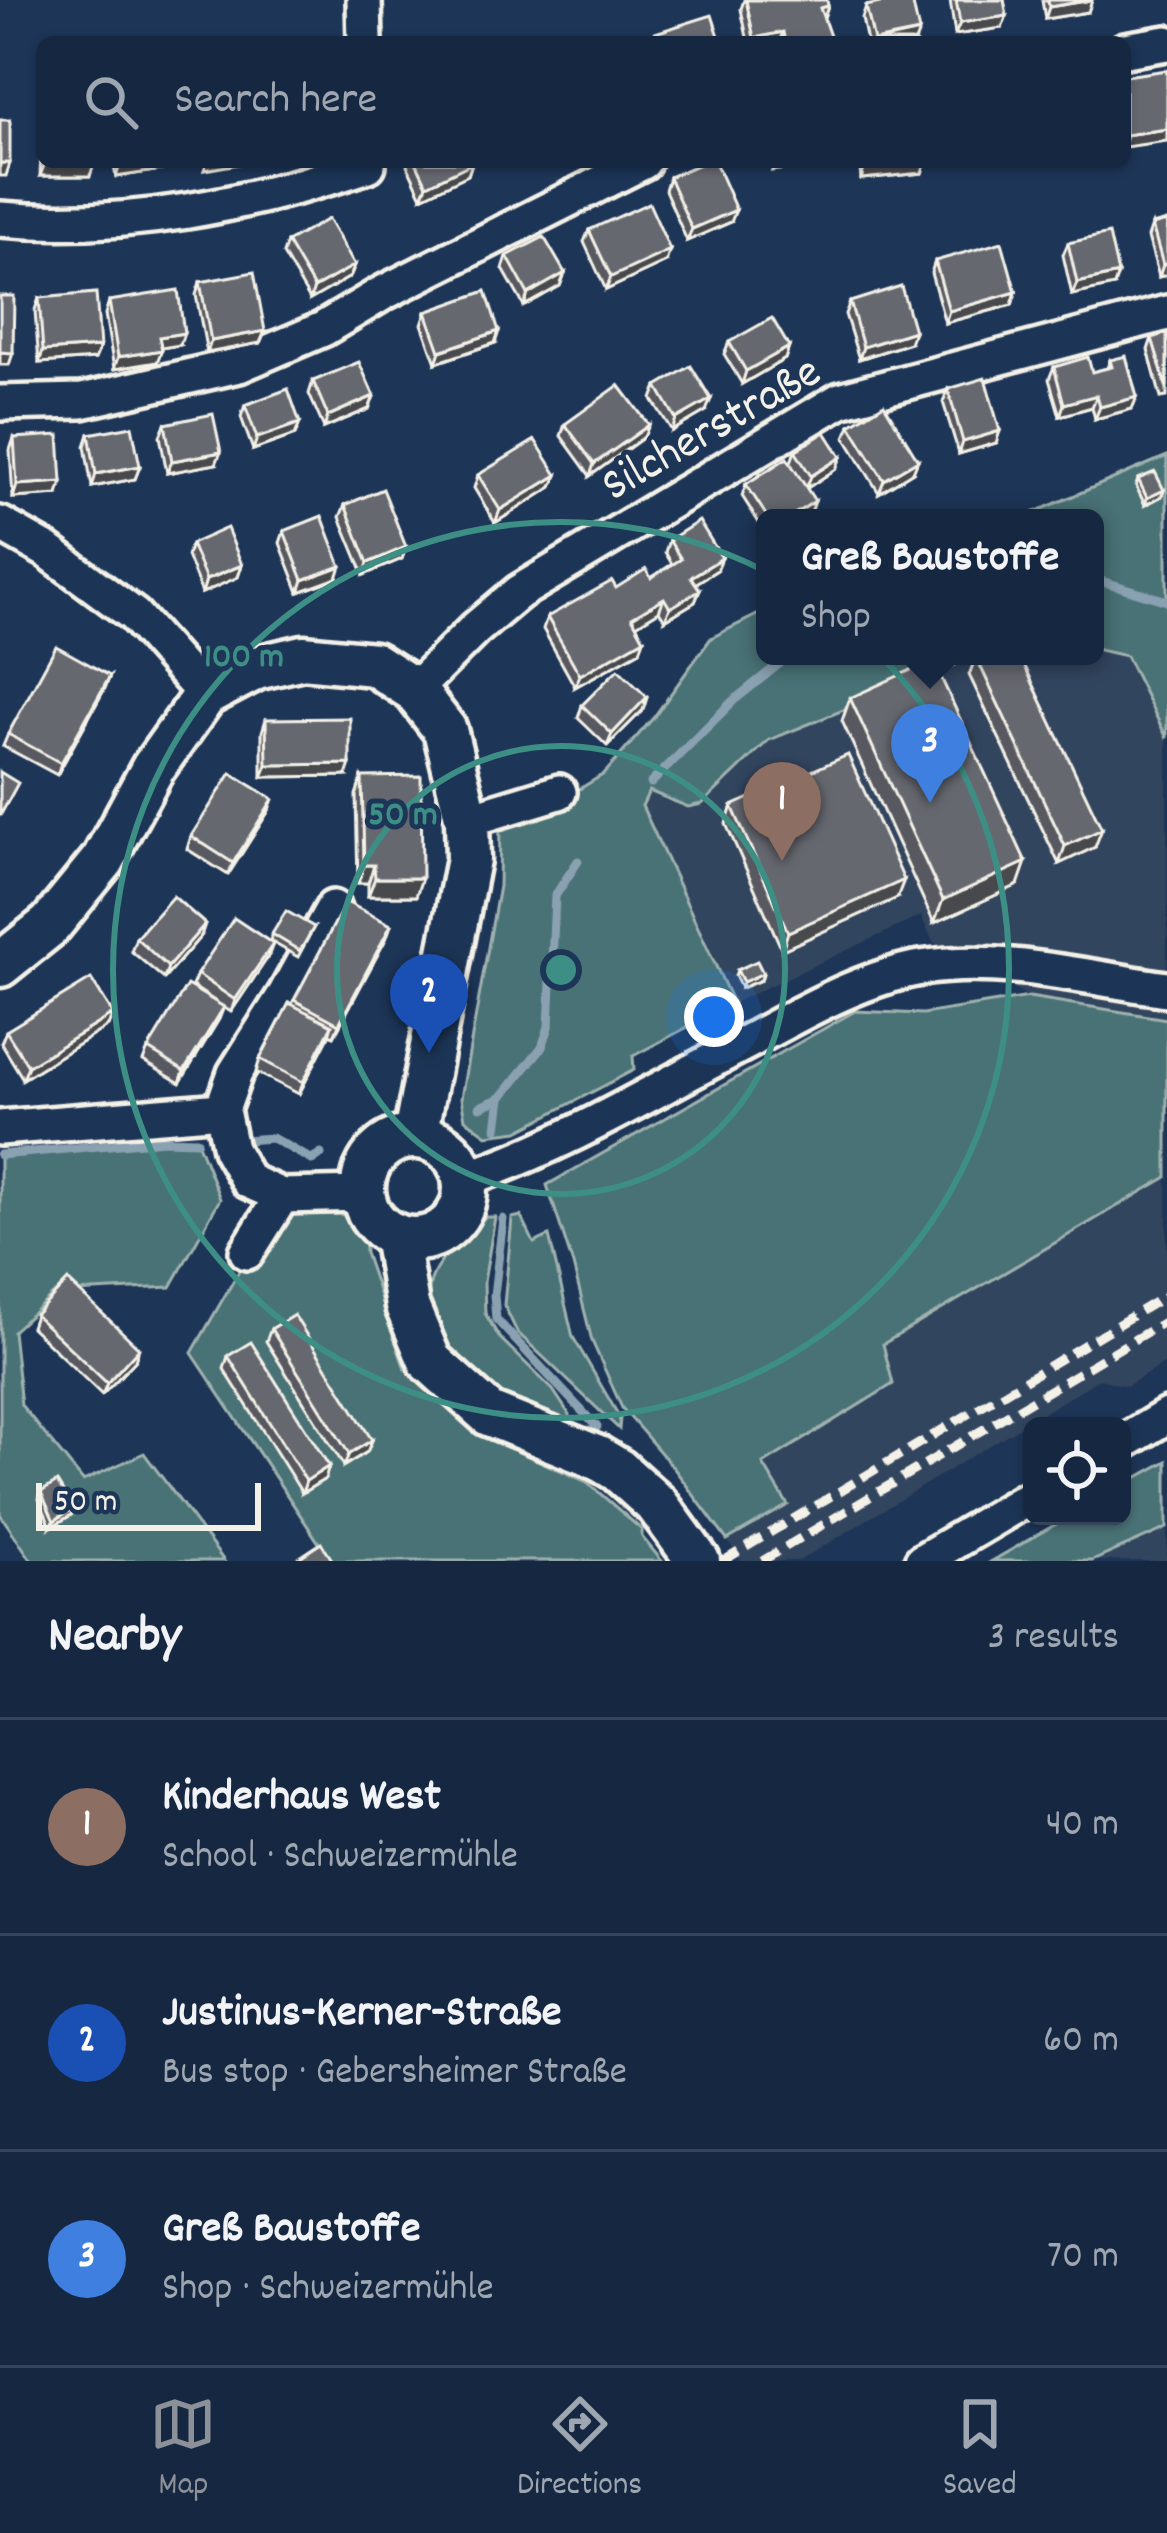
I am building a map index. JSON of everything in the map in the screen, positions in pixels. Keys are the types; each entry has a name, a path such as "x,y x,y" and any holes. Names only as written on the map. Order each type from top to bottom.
{"main road":[{"path":"0,965 50,925 104,860 153,768 205,695 256,668 303,658 374,664 414,690 445,730 467,820 468,859 415,1136"},
{"path":"415,1136 448,1149 465,1179 465,1194 453,1222 411,1236 373,1219 363,1193 371,1160 398,1139 415,1136"},
{"path":"411,1236 407,1306 430,1361 489,1414 618,1470 658,1506 698,1561"}],"street":[{"path":"364,0 365,36"},
{"path":"1131,49 1167,43"},
{"path":"0,219 46,223 135,220 216,208 359,168"},
{"path":"0,403 82,400 239,365 323,329 382,292 631,168"},
{"name":"Silcherstraße","path":"414,690 519,592 840,400 1167,313"},
{"path":"0,524 48,551 134,615 205,695"},
{"path":"467,820 559,792"},
{"path":"332,908 235,1073 222,1110 230,1149 248,1181 282,1196 363,1193"},
{"path":"465,1179 526,1159 811,1009 919,968 969,964 1026,968 1167,988"},
{"path":"0,1128 222,1110"},
{"path":"247,1252 282,1196"},
{"path":"1131,1438 1167,1416"},
{"path":"922,1561 1023,1501"}],"shaded area":[{"path":"1104,651 1126,656 1167,738 1167,1019 1029,997 933,942 921,916 733,1003 642,805 649,791 687,807 702,804 769,740 955,665 1104,665"},
{"path":"1167,1177 1167,1362 1127,1386 1099,1379 1036,1417 1023,1417 1023,1425 799,1561 741,1561 727,1540 788,1505 762,1464 883,1344"},
{"path":"1167,1528 1167,1561 1092,1561"}],"green space":[{"path":"1167,456 1167,738 1126,656 1104,651 1104,509 1042,509"},
{"path":"756,616 756,665 955,665 769,740 702,804 688,807 649,791 642,806 733,1003 633,1056 634,1070 518,1131 487,1135 465,1119 461,1098 499,886 500,823 558,802 604,774 654,717 711,638"},
{"path":"1029,997 1167,1019 1167,1177 883,1344 893,1384 763,1464 788,1505 727,1540 622,1408 592,1341 547,1185 855,1011 923,1014"},
{"path":"197,1141 220,1199 171,1287 55,1293 13,1331 21,1405 83,1481 144,1453 224,1561 32,1561 0,1514 0,1155"},
{"path":"363,1194 365,1253 405,1369 482,1436 587,1482 642,1530 642,1537 662,1561 331,1561 192,1353 282,1196"},
{"path":"521,1216 534,1243 549,1236 573,1337 620,1418 619,1429 517,1332 504,1305 512,1218"},
{"path":"485,1217 495,1217 484,1282 485,1313 499,1337 553,1390 577,1426 488,1394 463,1373 441,1341 429,1306 434,1273"},
{"path":"1167,1461 1167,1528 1092,1561 992,1561 1054,1525 1131,1525 1131,1481"}],"building":[{"path":"746,0 827,0 828,6 820,8 830,36 784,36 783,32 754,36"},
{"path":"912,0 919,32 873,36 866,6"},
{"path":"956,0 1004,0 1007,16 960,23"},
{"path":"1048,0 1092,0 1049,7"},
{"path":"712,15 719,36 656,36"},
{"path":"1167,70 1167,129 1131,134 1131,75"},
{"path":"0,120 10,120 10,163 0,163"},
{"path":"419,168 462,168 427,185"},
{"path":"690,168 718,168 736,210 692,229 669,177"},
{"path":"649,203 670,250 611,277 589,230"},
{"path":"328,219 355,265 314,288 287,242"},
{"path":"1167,221 1167,264 1163,265 1152,225"},
{"path":"1109,234 1118,274 1077,283 1068,243"},
{"path":"544,237 565,273 528,294 507,256"},
{"path":"1002,242 1016,292 949,311 935,261"},
{"path":"254,272 265,331 211,341 200,282"},
{"path":"901,286 914,331 863,347 850,302"},
{"path":"178,290 184,333 159,337 162,350 118,357 109,301"},
{"path":"486,291 499,331 440,351 426,312"},
{"path":"96,293 100,347 43,351 39,298"},
{"path":"0,296 14,296 13,353 0,352"},
{"path":"772,318 789,347 746,371 729,342"},
{"path":"1167,333 1167,386 1166,386 1152,338"},
{"path":"1126,356 1137,397 1100,407 1097,395 1064,404 1054,367 1088,357 1092,372 1112,367 1110,360"},
{"path":"359,362 374,396 328,416 313,381"},
{"path":"691,366 711,399 676,419 657,386"},
{"path":"985,378 1000,431 963,442 948,389"},
{"path":"619,385 649,425 594,464 565,424"},
{"path":"288,389 300,423 257,438 245,405"},
{"path":"884,404 918,460 884,480 850,425"},
{"path":"213,414 221,452 172,461 165,424"},
{"path":"132,426 140,466 96,474 89,434"},
{"path":"825,432 841,457 811,476 795,451"},
{"path":"59,435 62,482 17,485 14,438"},
{"path":"535,440 557,475 500,510 478,475"},
{"path":"787,458 815,501 802,509 762,509 746,484"},
{"path":"1155,472 1164,490 1147,498 1138,479"},
{"path":"383,489 406,547 368,563 345,505"},
{"path":"322,516 341,566 303,580 284,531"},
{"path":"699,521 722,558 691,577 700,590 670,608 664,598 632,617 644,639 580,675 547,617 612,581 616,588 646,569 651,578 681,559 669,540"},
{"path":"227,528 242,565 206,580 191,544"},
{"path":"56,646 110,676 61,763 8,734"},
{"path":"922,665 935,665 1026,862 943,900 850,698"},
{"path":"980,665 1024,665 1102,829 1065,846"},
{"path":"618,669 647,697 612,734 582,705"},
{"path":"350,718 350,764 267,765 266,719"},
{"path":"848,755 904,880 788,932 732,806"},
{"path":"0,772 18,783 0,816"},
{"path":"231,773 273,799 233,863 191,836"},
{"path":"421,776 422,878 375,878 374,865 364,865 362,777"},
{"path":"173,896 205,924 168,967 136,938"},
{"path":"346,902 391,925 339,1024 294,1000"},
{"path":"286,911 314,927 300,951 272,934"},
{"path":"234,918 273,944 235,1000 197,974"},
{"path":"757,961 763,973 743,982 737,970"},
{"path":"91,979 113,1014 28,1066 6,1031"},
{"path":"187,985 224,1007 184,1071 148,1049"},
{"path":"289,1003 332,1025 303,1082 260,1059"},
{"path":"68,1281 139,1348 107,1383 35,1315"},
{"path":"294,1315 372,1440 349,1454 271,1329"},
{"path":"251,1342 329,1466 306,1481 228,1356"},
{"path":"57,1482 73,1508 54,1521 41,1492"},
{"path":"321,1543 333,1561 294,1561"}],"waterway":[{"path":"1104,582 1167,601"},
{"path":"651,783 733,701 778,665"},
{"path":"497,1128 501,1098 542,1047 549,1027 555,896 578,861"},
{"path":"480,1107 501,1098"},
{"path":"244,1140 272,1138 312,1160 321,1154"},
{"path":"0,1155 197,1141"},
{"path":"503,1219 494,1295 496,1319 597,1427"}],"railway":[{"path":"723,1561 1167,1295"},
{"path":"762,1561 1167,1320"}],"place":[{"name":"Greß Baustoffe","path":"930,803"},
{"name":"Kinderhaus West","path":"782,861"},
{"name":"Justinus-Kerner-Straße","path":"429,1053"}]}
